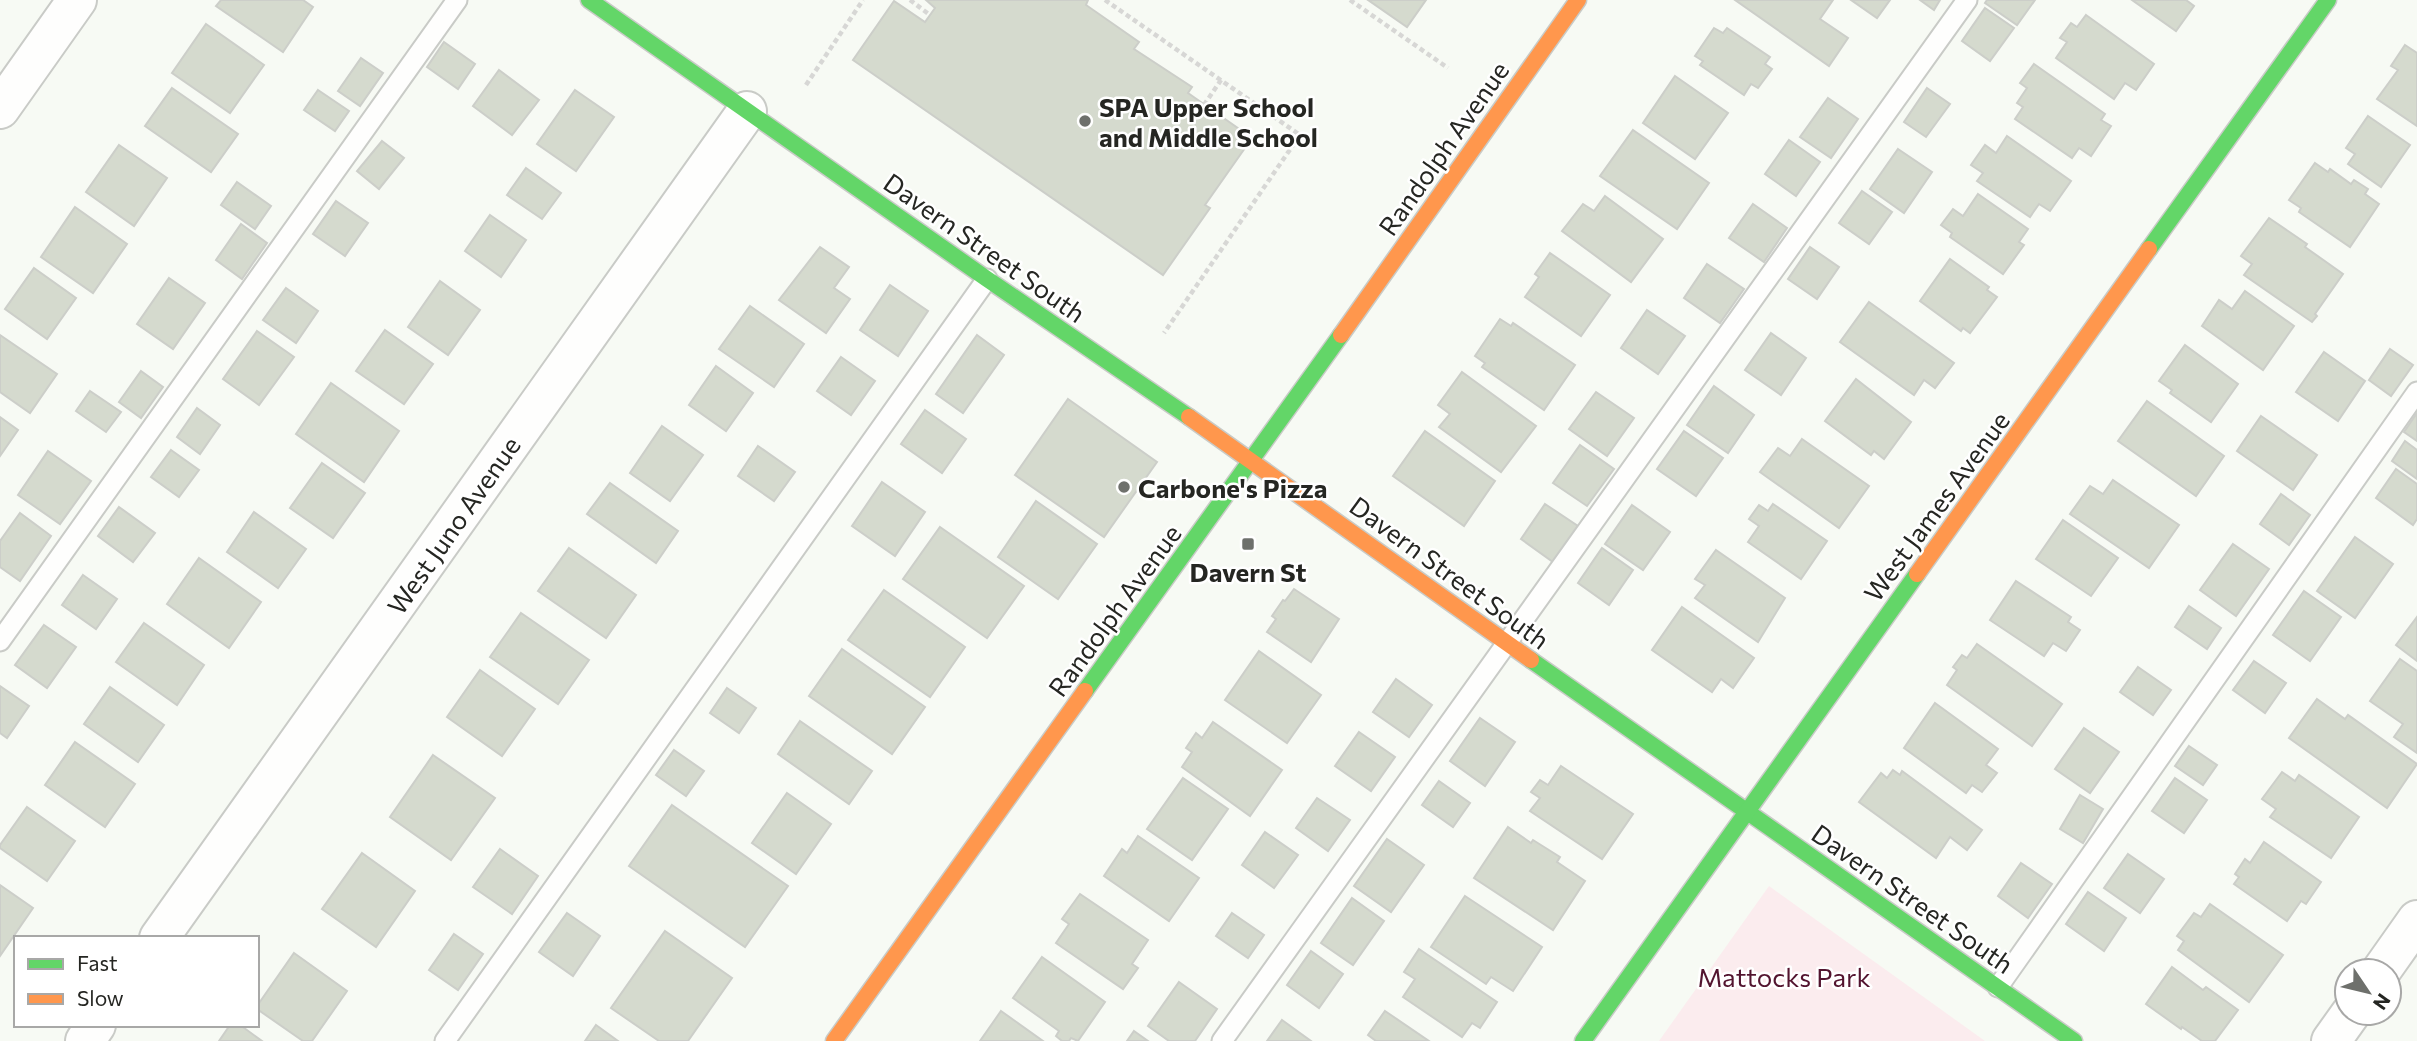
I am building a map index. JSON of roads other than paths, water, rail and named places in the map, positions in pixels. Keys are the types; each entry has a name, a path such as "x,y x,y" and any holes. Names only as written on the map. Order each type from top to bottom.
{"street":[{"path":"0,109 77,0"},
{"name":"Davern Street South","path":"589,0 987,279 1252,460 1506,643 2074,1041"},
{"name":"Randolph Avenue","path":"834,1041 1252,460 1577,0"},
{"name":"West James Avenue","path":"1583,1041 2328,0"},
{"name":"West Juno Avenue","path":"160,936 747,111"},
{"path":"2391,957 2417,920"}],"lane":[{"path":"0,641 457,0"},
{"path":"1222,1041 1967,0"},
{"path":"445,1041 987,279"},
{"path":"1998,987 2417,392"}],"place":[{"name":"SPA Upper School and Middle School","path":"1085,121"},
{"name":"Carbone's Pizza","path":"1124,487"},
{"name":"Davern St","path":"1248,544"}],"park label":[{"name":"Mattocks Park","path":"1784,976"}]}
